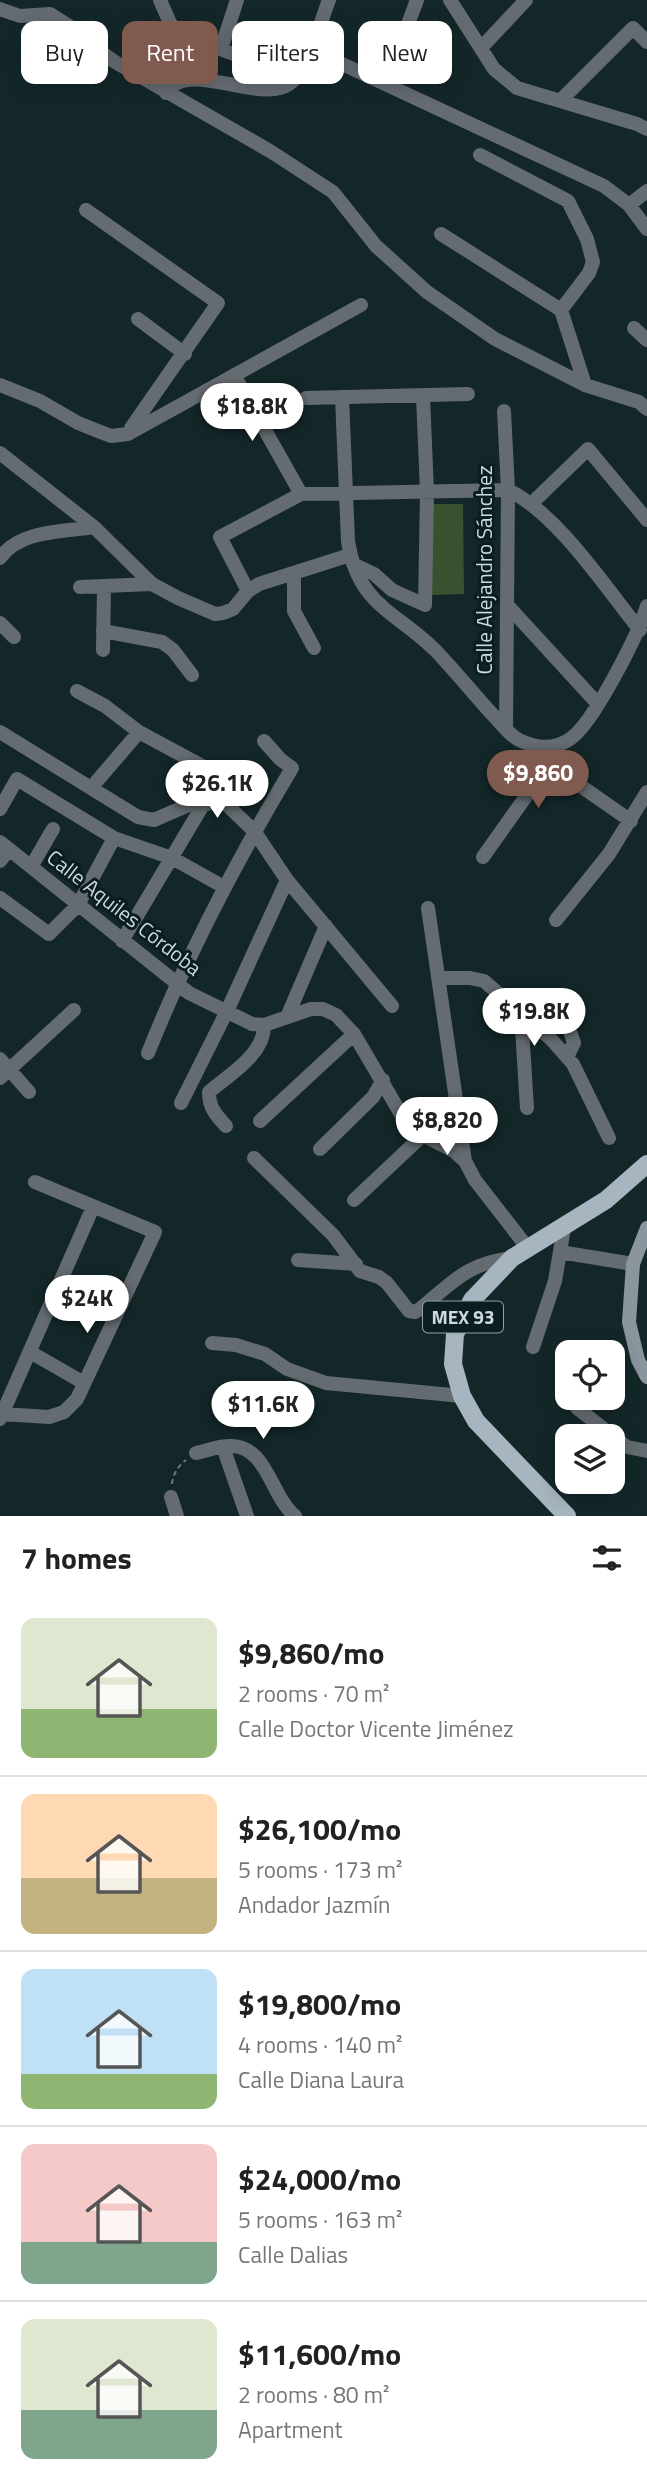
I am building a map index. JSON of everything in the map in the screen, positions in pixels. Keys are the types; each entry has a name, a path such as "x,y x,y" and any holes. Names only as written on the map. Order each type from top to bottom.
{"main road":[{"name":"MEX 93","path":"567,1516 476,1421 462,1396 453,1364 455,1334 472,1300 512,1258 606,1200 647,1164"}],"street":[{"path":"160,0 170,23 180,34 232,53"},
{"path":"221,49 237,0"},
{"path":"321,21 329,0"},
{"path":"409,21 417,0"},
{"path":"450,0 494,69 517,88 647,129"},
{"path":"481,48 526,0"},
{"path":"0,9 20,16 50,14 72,28 97,50 166,93 270,151 333,192 376,246 427,292 495,339 585,385 644,402"},
{"path":"561,101 632,29 647,43"},
{"path":"344,65 604,186 629,205 647,229"},
{"path":"166,93 185,80 232,83"},
{"path":"236,84 276,91 289,84"},
{"path":"480,155 568,201 587,239 593,262 589,273 561,310"},
{"path":"629,205 647,191"},
{"path":"86,210 218,303 128,434"},
{"path":"441,234 561,310 585,385"},
{"path":"0,385 40,401 98,432 111,436 128,434 361,305"},
{"path":"138,319 185,354"},
{"path":"634,328 647,340"},
{"path":"234,375 301,494"},
{"path":"306,398 468,394"},
{"path":"0,453 94,527 152,584 215,614 233,609 248,591 259,584 293,573 352,560 392,590 425,605 427,492 423,396"},
{"path":"342,397 345,495 352,560 362,582 377,604 433,648 517,739 541,747 558,746 581,729 640,630 647,607"},
{"name":"Calle Alejandro Sánchez","path":"504,411 508,490 506,729"},
{"path":"531,504 588,449 647,520"},
{"path":"248,591 220,537 301,494 508,490 531,504 571,545 640,630"},
{"path":"0,558 13,544 24,538 94,527"},
{"path":"0,534 13,544"},
{"path":"293,573 294,611 314,648"},
{"path":"80,587 152,584"},
{"path":"103,650 104,587"},
{"path":"508,606 597,703"},
{"path":"0,623 14,637"},
{"path":"103,631 162,642 173,650 192,675"},
{"path":"77,691 105,706 139,732 202,766 198,804 172,858 122,942"},
{"path":"0,732 146,820 154,820 198,804 217,802 227,805 254,831 287,880 392,1006"},
{"path":"91,788 139,732"},
{"path":"148,1053 176,984 224,887 292,768 280,760 264,741"},
{"path":"483,857 549,764 558,746"},
{"path":"549,764 631,821"},
{"path":"227,805 225,797 231,767"},
{"path":"0,809 17,779 114,838 172,858 224,887"},
{"path":"556,920 609,854 647,792"},
{"path":"31,867 53,830"},
{"path":"0,898 49,934 78,905 114,838"},
{"name":"Calle Aquiles Córdoba","path":"3,851 31,867 176,984 252,1024 264,1025"},
{"path":"181,1103 287,880"},
{"path":"428,908 465,1161 475,1180 527,1247"},
{"path":"287,1017 326,926"},
{"path":"439,978 484,981 551,1039 573,1063 609,1138"},
{"path":"226,1126 213,1111 209,1093 253,1053 265,1035 264,1025 311,1009 323,1009 354,1034 401,1114 415,1131 454,1151 465,1161"},
{"path":"29,1092 3,1069 74,1010"},
{"path":"521,1012 527,1108"},
{"path":"564,1014 574,1044 567,1057"},
{"path":"260,1121 354,1034"},
{"path":"320,1149 373,1097 383,1080"},
{"path":"355,1200 422,1136"},
{"path":"254,1158 333,1235 360,1271 379,1277 387,1283 410,1311 415,1312 471,1268 492,1260 512,1258"},
{"path":"35,1182 155,1232 77,1399 64,1412 49,1417 1,1417 93,1208"},
{"path":"533,1347 555,1280 564,1228"},
{"path":"647,1228 633,1264 629,1322 638,1360 647,1377"},
{"path":"560,1252 633,1264"},
{"path":"298,1260 356,1264"},
{"path":"212,1343 236,1345 265,1354 287,1369 326,1383 462,1396"},
{"path":"30,1352 84,1383"},
{"path":"581,1410 627,1447 647,1451"},
{"path":"196,1453 231,1446 244,1449 259,1459 287,1510 295,1516"},
{"path":"223,1447 247,1516"},
{"path":"171,1497 177,1516"}],"path":[{"path":"171,1497 173,1478 180,1464 196,1453"}],"green space":[{"path":"430,504 463,504 464,594 431,595"}]}
